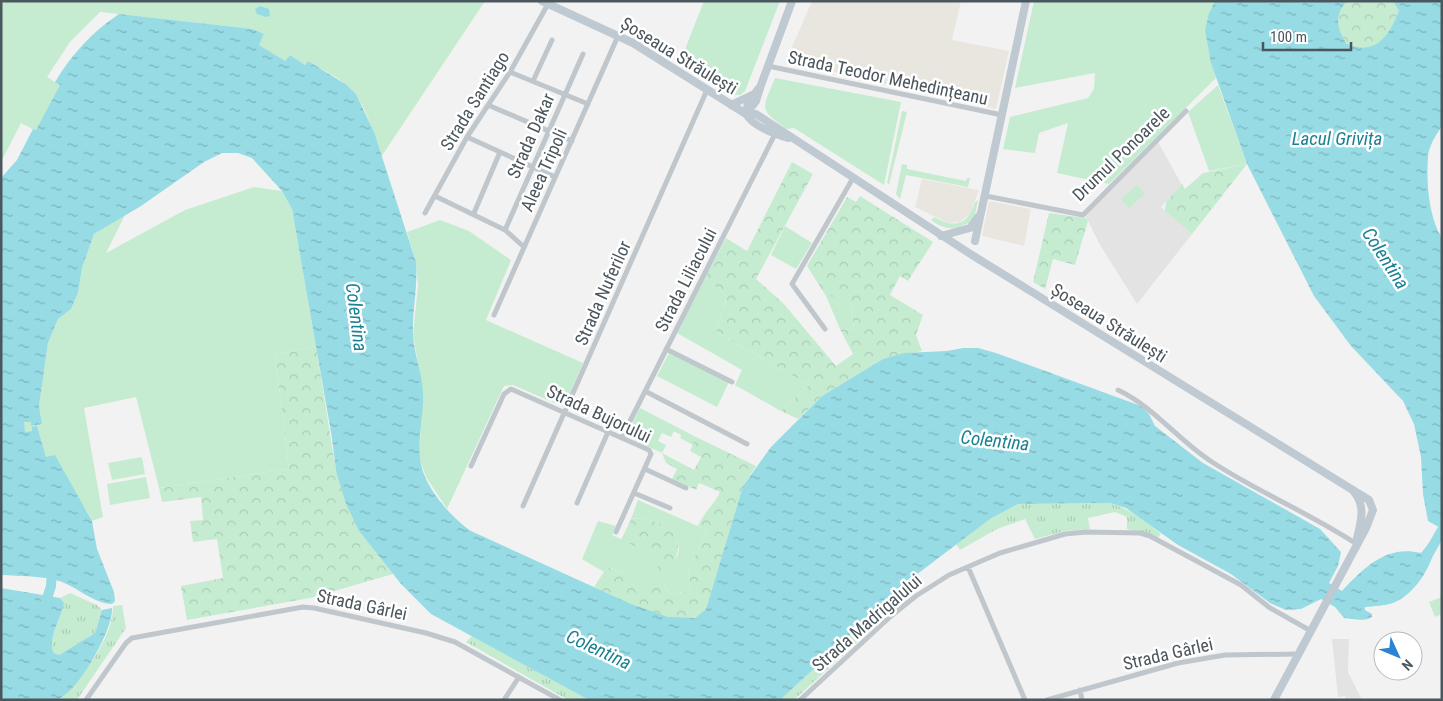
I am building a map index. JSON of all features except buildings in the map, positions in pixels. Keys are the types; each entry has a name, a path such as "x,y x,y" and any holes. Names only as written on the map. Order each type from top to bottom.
{"street":[{"path":"746,114 768,66 792,1"},
{"path":"975,241 978,216 1026,1"},
{"name":"Șoseaua Străulești","path":"545,3 618,36 658,58 746,114 752,121 775,134 793,140"},
{"name":"Strada Santiago","path":"425,213 466,136 510,72 545,3"},
{"name":"Aleea Tripoli","path":"494,315 618,36"},
{"path":"532,81 552,40"},
{"name":"Strada Dakar","path":"505,230 583,54"},
{"name":"Strada Teodor Mehedințeanu","path":"768,66 1002,115"},
{"path":"510,72 588,104"},
{"name":"Strada Nuferilor","path":"523,506 707,90"},
{"path":"731,105 758,90"},
{"path":"758,90 759,116"},
{"path":"488,105 572,141"},
{"name":"Drumul Ponoarele","path":"986,196 1083,215 1186,111"},
{"name":"Șoseaua Străulești","path":"746,114 751,112 759,116 941,236 1369,500 1373,510 1350,559"},
{"path":"972,255 1000,123"},
{"name":"Strada Liliacului","path":"622,437 775,134"},
{"path":"466,136 555,177"},
{"path":"474,213 500,152"},
{"path":"825,329 792,284 853,178"},
{"path":"435,196 474,213 505,230 524,247"},
{"path":"941,236 970,228 978,216"},
{"path":"666,349 732,382"},
{"name":"Strada Bujorului","path":"471,466 504,394 511,389 622,437 651,451 645,469 616,532"},
{"path":"1118,390 1148,408 1184,442 1212,462 1355,543"},
{"path":"645,391 747,444"},
{"path":"577,503 608,432"},
{"path":"645,469 686,488"},
{"path":"1274,700 1350,559 1362,519 1359,499 1351,490"},
{"path":"634,493 670,508"},
{"name":"Strada Madrigalului","path":"800,700 905,604 941,580 1000,553 1065,534 1086,532 1140,533 1166,544 1241,585 1270,608 1311,631"},
{"path":"968,567 1025,700"},
{"name":"Strada Gârlei","path":"86,700 126,643 132,638 308,607 412,629 455,642 560,700"},
{"name":"Strada Gârlei","path":"1047,700 1178,663 1225,655 1298,654"},
{"path":"504,700 519,677"},
{"path":"1080,690 1082,700"}],"shaded area":[{"path":"812,1 961,1 952,40 1009,51 996,109 786,61"},
{"path":"1158,142 1182,185 1161,207 1192,234 1137,304 1100,245 1085,215"},
{"path":"922,179 979,190 970,214 960,222 948,223 915,207"},
{"path":"989,201 1031,209 1024,246 982,236"},
{"path":"1332,639 1349,639 1348,672 1362,700 1346,700 1345,696 1338,697"}],"green space":[{"path":"1,1 485,1 381,157 372,129 354,92 339,79 308,61 305,65 290,55 285,62 259,45 264,34 253,29 100,12 70,42 47,77 60,85 36,131 21,123 1,162"},
{"path":"704,1 780,1 745,91 740,95 733,94 680,62"},
{"path":"1034,1 1215,1 1209,13 1216,78 1109,184 1057,173 1068,123 1039,133 1035,153 1003,149 1010,117 1088,98 1094,89 1095,73 1015,88"},
{"path":"1347,1 1393,1 1399,11 1391,28 1381,41 1367,47 1358,47 1347,44 1339,28 1340,12"},
{"path":"775,78 901,102 884,185 794,128 787,129 771,117 767,113 765,103"},
{"path":"1218,85 1247,164 1209,171 1188,112"},
{"path":"902,111 907,112 889,185 887,183"},
{"path":"792,162 813,174 756,279 783,303 836,366 853,354 840,329 854,330 851,306 841,297 826,296 807,266 847,197 856,202 860,196 933,242 908,281 900,276 890,295 923,315 916,335 922,351 883,359 822,396 798,419 781,411 809,385 716,332 727,296 705,278 726,238 747,251"},
{"path":"902,164 907,165 907,169 966,181 967,178 970,178 968,187 906,175 900,199 896,194"},
{"path":"1247,164 1192,234 1165,211 1166,202 1182,184 1185,189 1203,173"},
{"path":"1137,185 1145,194 1129,208 1121,199"},
{"path":"254,187 282,191 292,209 316,346 275,355 289,469 159,488 136,397 84,408 103,517 92,521 85,508 46,457 37,427 33,431 25,432 23,422 31,422 31,426 42,424 39,406 48,343 58,319 71,309 78,293 82,268 94,234 125,215 106,253 185,210"},
{"path":"978,200 974,219 963,225 948,228 931,220 934,217 948,223 960,223 969,216 975,202"},
{"path":"1049,213 1086,218 1088,221 1075,265 1053,259 1045,289 1033,282"},
{"path":"440,220 469,231 511,260 486,320 583,363 564,407 513,385 504,386 447,509 426,477 419,458 423,393 413,335 418,285 416,262 407,232"},
{"path":"785,226 812,243 796,269 771,255"},
{"path":"705,278 727,296 716,332 809,385 781,411 735,385 742,370 677,333"},
{"path":"826,296 841,296 851,306 854,330 840,329"},
{"path":"316,346 336,471 359,531 393,574 310,598 187,620 181,586 223,578 217,539 193,542 190,521 203,520 201,497 162,502 159,488 289,469 275,355"},
{"path":"669,353 729,382 717,407 657,376"},
{"path":"640,408 696,437 693,445 680,438 681,435 674,431 671,437 662,433 658,441 666,445 662,453 626,436"},
{"path":"696,437 756,466 743,486 706,609 698,616 681,619 642,609 594,587 607,567 650,585 662,558 621,540 631,519 643,518 664,525 673,525 678,547 664,584 670,594 690,591 689,564 697,553 707,530 698,526 720,492 699,483 696,490 672,479 677,469 666,463 662,453 694,470 701,457 690,451"},
{"path":"142,457 145,474 112,480 108,463"},
{"path":"146,477 150,498 110,505 107,484"},
{"path":"638,500 707,530 697,553 689,564 690,591 670,594 664,584 665,572 678,555 679,548 673,525 664,525 643,518 631,519"},
{"path":"1110,503 1137,516 1161,534 1158,538 1127,529 1127,517 1115,512 1088,518 1090,529 1065,531 1035,539 1025,519 997,529 960,550 956,544 990,519 1018,504"},
{"path":"598,521 616,526 612,535 662,558 650,586 608,567 604,572 582,559"},
{"path":"70,593 97,605 102,610 95,633 59,655 54,653 52,648 53,636 63,609 64,603 60,598"},
{"path":"894,594 901,602 794,700 780,700"},
{"path":"1442,597 1442,614 1435,617 1429,602"},
{"path":"122,605 126,628 77,700 57,700 86,671 108,631 113,606"},
{"path":"472,636 589,700 568,700 466,642"}],"water":[{"name":"Lacul Grivița","path":"1215,1 1347,1 1340,12 1338,22 1341,33 1347,44 1366,47 1380,41 1391,28 1399,11 1393,1 1442,1 1442,126 1429,150 1427,168 1431,210 1442,238 1442,529 1428,521 1423,494 1421,457 1414,424 1403,401 1351,346 1314,296 1247,164 1211,63 1205,30 1209,13"},
{"path":"260,6 269,9 270,16 266,17 257,14 255,9"},
{"path":"119,14 253,29 264,34 259,45 285,61 290,55 305,65 308,61 347,85 356,94 374,132 416,262 413,335 423,392 420,457 425,478 446,508 471,531 631,604 668,617 695,618 706,609 743,486 771,447 822,396 883,359 904,353 947,351 963,348 978,348 996,353 1141,406 1149,414 1155,426 1203,463 1320,529 1341,552 1338,566 1329,583 1342,591 1368,566 1387,555 1408,551 1421,553 1429,543 1435,547 1430,563 1420,580 1401,599 1390,604 1365,607 1365,610 1372,614 1372,617 1369,619 1344,618 1335,607 1321,599 1301,609 1286,610 1270,603 1231,574 1178,545 1126,508 1110,503 1018,504 990,519 912,578 780,700 589,700 431,614 401,584 359,531 346,504 336,471 332,438 292,209 282,191 252,158 238,153 222,153 204,162 141,206 94,234 82,268 78,293 71,309 58,319 48,343 39,406 42,424 31,426 31,422 24,422 25,432 32,431 32,427 37,426 46,457 55,455 92,521 97,549 114,592 115,601 112,604 99,601 65,583 53,579 1,575 1,178 17,160 33,129 36,130 60,85 55,82 68,62 91,36"},
{"path":"1,588 60,598 64,603 63,609 52,642 54,653 59,655 95,633 102,610 112,608 111,618 101,645 83,674 64,696 55,700 1,700"}],"waterway":[{"name":"Colentina","path":"1426,558 1442,530"},
{"name":"Colentina","path":"44,608 51,586 52,568"}]}
